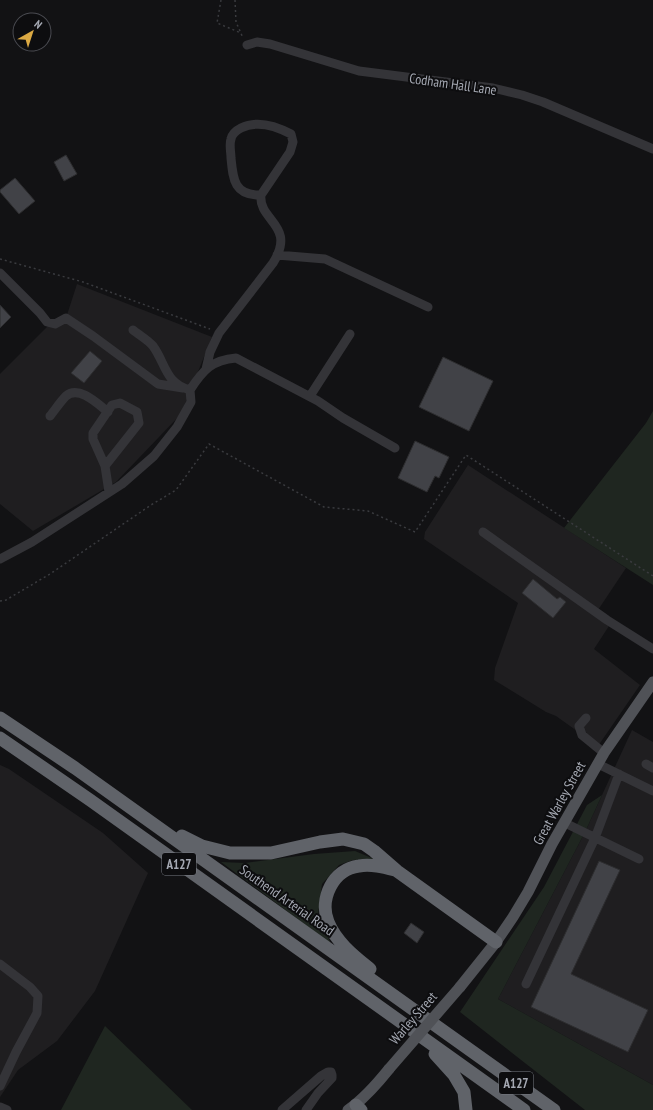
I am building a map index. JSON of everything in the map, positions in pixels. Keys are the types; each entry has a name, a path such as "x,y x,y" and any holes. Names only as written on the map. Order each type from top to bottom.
{"highway":[{"name":"Southend Arterial Road","path":"0,718 128,806 554,1110"},
{"name":"A127","path":"0,738 96,804 524,1110"},
{"path":"128,806 189,841 223,852 236,854 271,853 320,842 343,840 364,844 374,850 396,871 496,942"},
{"path":"396,871 372,865 358,866 345,870 336,878 329,888 326,899 328,921 336,936 346,949 478,1055"},
{"path":"358,992 430,1048 460,1084 464,1092 466,1110"}],"main road":[{"name":"Great Warley Street","path":"496,942 528,892 604,753 653,682"},
{"name":"Warley Street","path":"355,1108 460,987 496,942"}],"street":[{"name":"Codham Hall Lane","path":"247,45 257,42 270,44 358,71 492,88 522,95 543,102 653,149"},
{"path":"206,369 210,352 220,333 272,263 277,255 281,239 271,218 260,202 261,195 290,152 293,142 291,134 283,129 260,124 250,124 240,128 232,136 230,144 234,182 240,189 251,195 261,195"},
{"path":"277,255 325,259 428,306"},
{"path":"0,273 47,322 55,324 66,318 94,336 158,384 187,389"},
{"path":"0,559 32,542 122,484 154,456 177,428 191,402 187,389 168,376 152,345 133,330"},
{"path":"310,396 350,334"},
{"path":"187,389 206,369 226,359 236,358 310,396 343,418 395,448"},
{"path":"50,416 66,396 74,393 80,393 88,397 108,412"},
{"path":"105,466 138,423 137,412 120,402 112,405 94,434 93,439 105,466 109,492"},
{"path":"483,532 607,620 653,649"},
{"path":"586,718 579,726 582,735 604,753"},
{"path":"598,764 653,791"},
{"path":"526,984 595,838 619,774"},
{"path":"565,823 639,859"},
{"path":"0,964 38,996 37,1013 0,1086"},
{"path":"282,1110 321,1076 325,1073 331,1072 332,1078 318,1093 306,1110"},
{"path":"0,1107 7,1110"}],"path":[{"path":"221,0 217,23 241,33"},
{"path":"235,0 236,22 247,45"},
{"path":"0,259 83,282 220,333"},
{"path":"0,600 6,600 50,574 151,505 176,490 208,444 324,507 368,511 415,532 466,455 653,576"}],"shaded area":[{"path":"77,284 212,337 181,414 116,482 33,531 0,504 0,374 55,319 66,318"},
{"path":"653,411 653,585 564,528 646,423"},
{"path":"468,465 626,568 598,610 615,621 609,626 594,649 640,685 598,746 556,716 546,712 494,680 495,668 518,603 424,539 425,532"},
{"path":"632,730 653,742 653,1085 498,999 585,832"},
{"path":"0,765 9,769 103,833 148,873 95,991 57,1041 18,1070 0,1097"},
{"path":"602,795 585,832 498,999 653,1085 653,1110 585,1110 460,1012 544,887 587,805"},
{"path":"355,851 374,859 353,860 339,865 322,884 318,915 331,944 221,862 245,863 314,854"},
{"path":"105,1026 192,1110 61,1110"}],"building":[{"path":"66,155 77,174 64,181 54,162"},
{"path":"15,178 35,201 19,214 0,192 0,190"},
{"path":"0,305 11,317 0,328"},
{"path":"90,351 102,361 84,383 71,373"},
{"path":"443,357 493,381 469,431 419,407"},
{"path":"415,441 449,457 439,478 435,476 427,492 398,478"},
{"path":"533,579 557,599 560,597 566,602 553,618 522,593"},
{"path":"599,861 620,870 571,974 648,1010 628,1052 531,1007"},
{"path":"411,923 424,932 417,943 404,933"}]}
